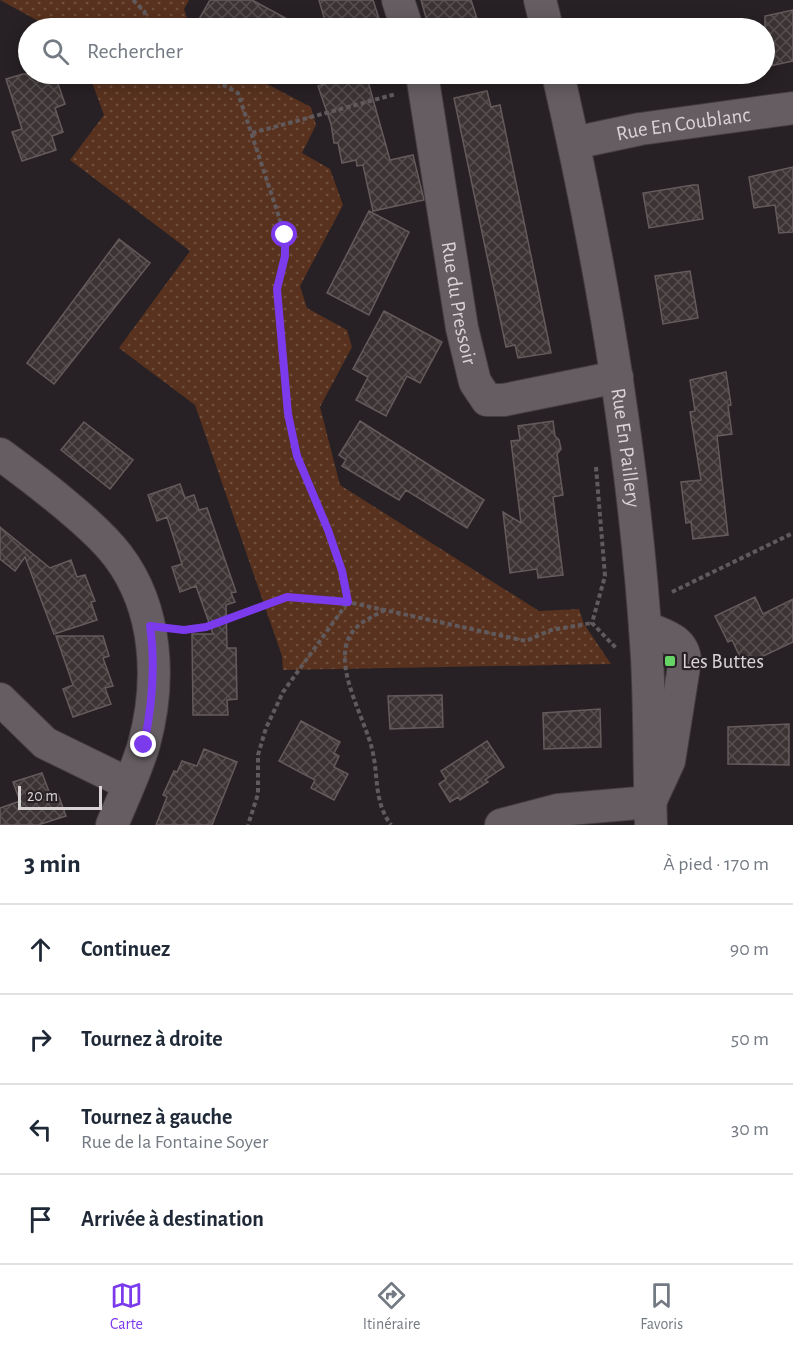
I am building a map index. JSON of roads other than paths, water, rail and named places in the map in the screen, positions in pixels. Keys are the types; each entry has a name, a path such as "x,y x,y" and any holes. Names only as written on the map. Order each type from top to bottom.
{"street":[{"path":"398,0 404,18"},
{"path":"540,0 544,18"},
{"name":"Rue du Pressoir","path":"425,84 462,328 475,382 481,394 487,400 504,400 617,377"},
{"name":"Rue En Paillery","path":"560,84 598,258 617,377 643,617 650,814"},
{"name":"Rue En Coublanc","path":"574,143 640,129 793,108"},
{"path":"0,454 86,525 117,555 142,599 150,626 153,665 151,713 144,745 112,825"},
{"path":"0,699 45,743 129,784"},
{"path":"501,825 558,810 650,814"}],"place":[{"name":"Les Buttes","path":"670,661"}]}
